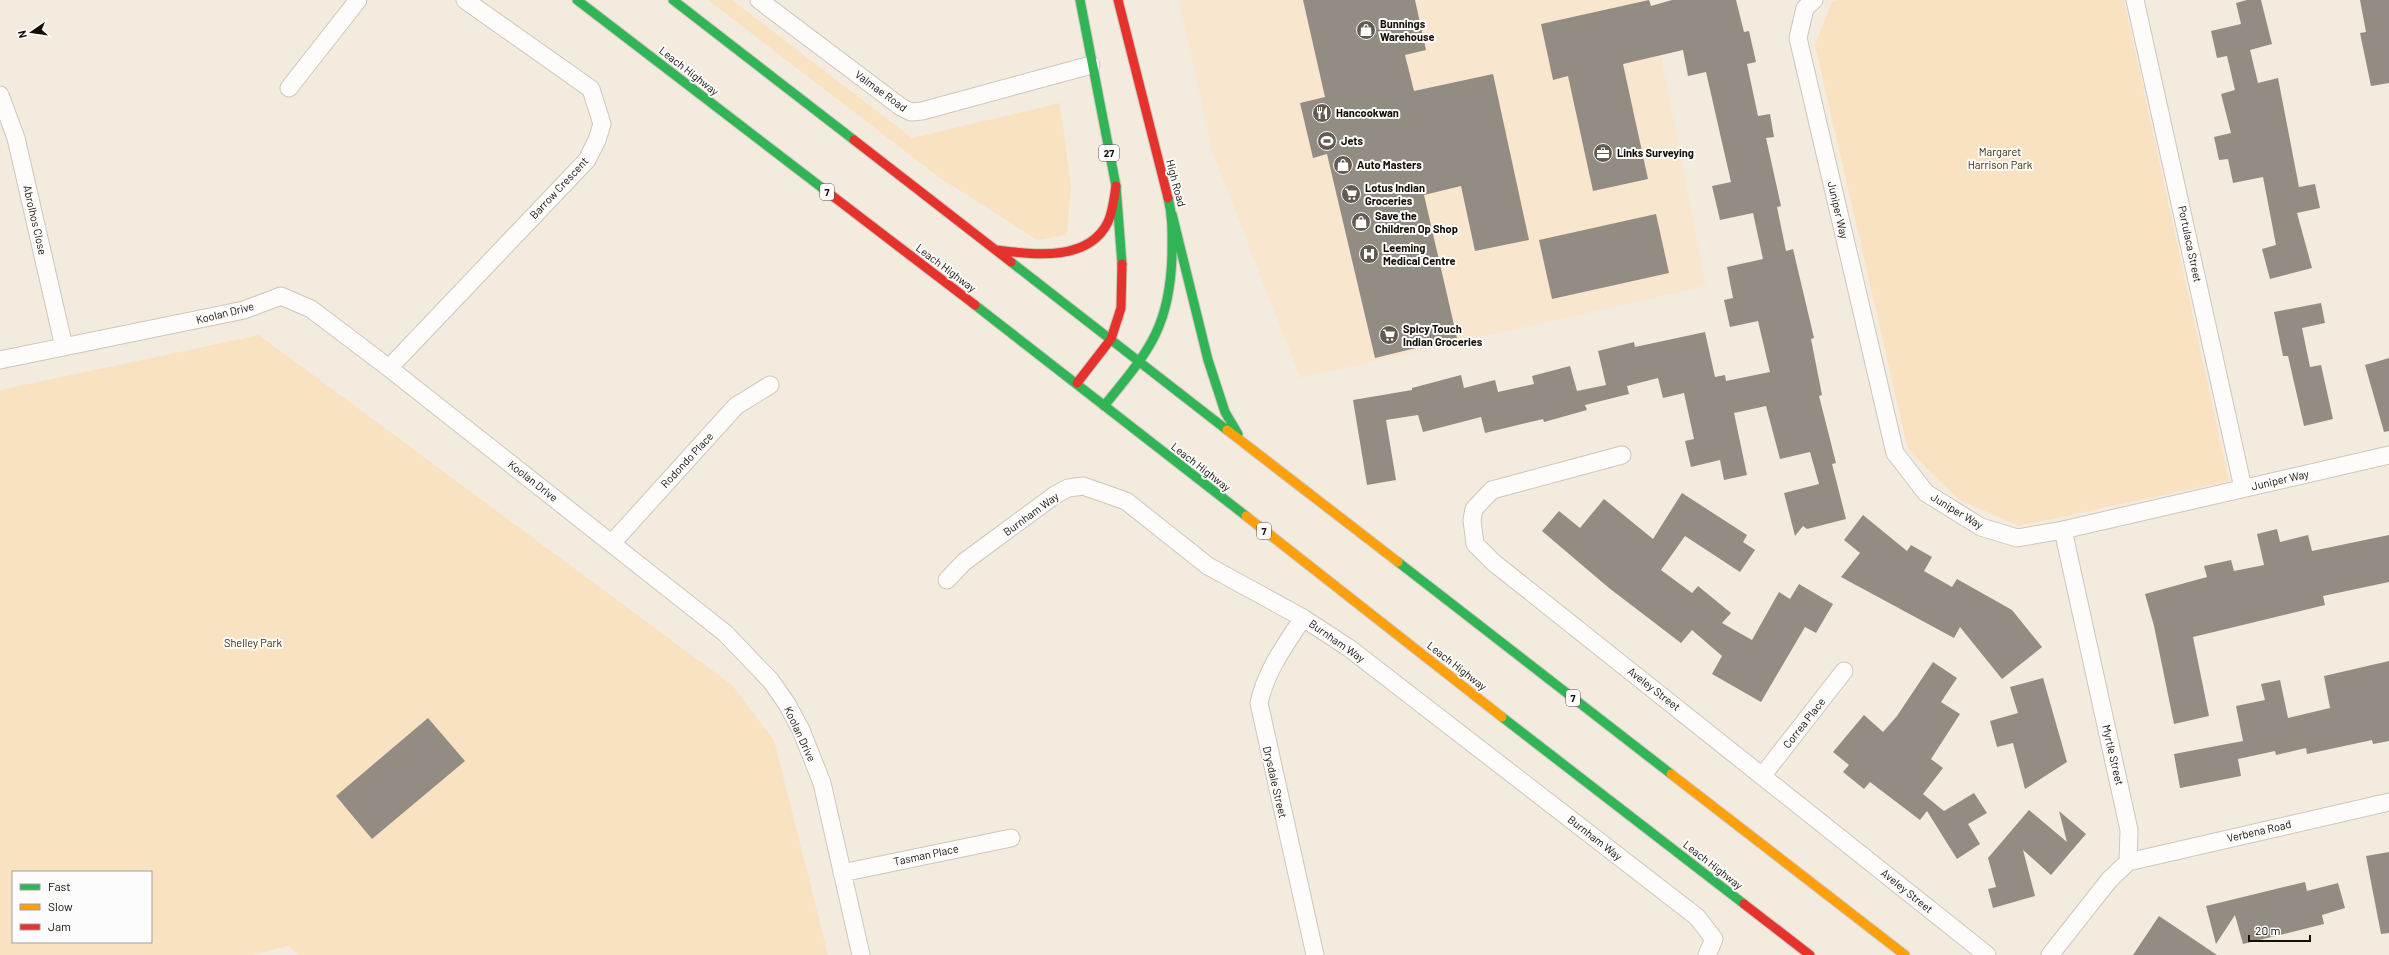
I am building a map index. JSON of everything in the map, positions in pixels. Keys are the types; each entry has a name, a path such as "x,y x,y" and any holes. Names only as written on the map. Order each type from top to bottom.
{"main road":[{"name":"Leach Highway","path":"577,0 1077,383 1104,406 1810,955"},
{"name":"7","path":"673,0 1905,955"},
{"name":"27","path":"1077,383 1110,339 1120,308 1122,254 1116,186 1091,65 1080,0"},
{"name":"High Road","path":"1104,406 1140,361 1159,328 1167,306 1172,250 1172,214 1118,0"},
{"name":"27","path":"996,250 1046,255 1063,254 1078,249 1091,242 1108,224 1116,186"},
{"path":"1172,214 1208,360 1225,412 1242,441"}],"street":[{"path":"289,88 358,0"},
{"name":"Barrow Crescent","path":"389,368 587,160 597,140 602,124 591,89 464,0"},
{"name":"Valmae Road","path":"759,0 901,107 911,112 922,111 1091,65"},
{"name":"Portulaca Street","path":"2135,0 2243,488"},
{"name":"Juniper Way","path":"1810,4 1798,38 1895,453 1926,493 1981,527 2016,538 2063,530 2389,455"},
{"name":"Abrolhos Close","path":"0,95 16,138 64,347"},
{"name":"Koolan Drive","path":"0,360 244,310 281,296 311,309 389,368 726,633 771,681 787,704 801,730 822,783 861,955"},
{"name":"Rodondo Place","path":"612,543 736,406 770,386"},
{"name":"Aveley Street","path":"1622,455 1492,490 1474,509 1472,520 1475,544 1493,562 1763,775 1987,955"},
{"name":"Burnham Way","path":"947,580 964,562 1055,495 1068,488 1083,486 1126,501 1208,566 1303,618 1362,658 1697,917 1707,927 1714,939 1707,955"},
{"name":"Myrtle Street","path":"2063,530 2129,830 2128,862"},
{"name":"Drysdale Street","path":"1303,618 1276,660 1261,691 1259,703 1316,955"},
{"name":"Correa Place","path":"1763,775 1844,671"},
{"name":"Verbena Road","path":"2128,862 2389,802"},
{"name":"Tasman Place","path":"842,873 1011,838"},
{"path":"2050,955 2110,879 2128,862"}],"shaded area":[{"path":"1179,0 1650,0 1706,286 1300,378 1212,151"}],"green space":[{"path":"708,0 732,0 912,138 1060,103 1071,186 1067,235 1037,240 940,178"},
{"name":"Margaret Harrison Park","path":"2124,0 2229,481 2019,526 1958,499 1908,450 1815,45 1832,1"},
{"name":"Shelley Park","path":"259,335 732,685 774,740 828,955 299,955 288,946 251,955 0,955 0,390"}],"building":[{"path":"1303,0 1415,0 1426,50 1405,55 1414,91 1493,74 1529,240 1475,251 1461,186 1424,195 1457,338 1375,358 1327,154 1313,158 1300,103 1325,97"},
{"path":"1649,0 1651,6 1672,0 1736,0 1744,32 1749,31 1756,62 1747,64 1758,116 1770,114 1774,137 1766,138 1781,206 1777,207 1786,251 1793,249 1814,338 1811,339 1822,395 1819,396 1836,463 1832,464 1846,519 1807,529 1803,526 1795,536 1784,493 1819,484 1810,452 1780,459 1766,406 1734,413 1747,475 1724,480 1720,460 1691,467 1685,441 1694,439 1684,393 1663,398 1658,378 1627,386 1629,394 1585,405 1587,410 1544,422 1543,419 1485,433 1481,417 1423,432 1418,415 1386,420 1396,480 1367,485 1353,400 1412,390 1412,388 1461,375 1464,388 1495,380 1498,392 1534,384 1532,376 1570,366 1577,391 1606,385 1598,351 1634,342 1635,347 1705,332 1715,377 1725,375 1726,381 1770,372 1758,321 1730,327 1724,300 1733,298 1727,267 1763,259 1753,213 1720,220 1712,186 1731,182 1706,72 1688,76 1683,50 1623,64 1648,179 1593,191 1568,76 1553,80 1541,24"},
{"path":"2247,0 2261,0 2272,44 2250,50 2258,83 2278,78 2299,187 2315,184 2320,208 2297,213 2312,268 2270,279 2262,249 2276,245 2263,177 2233,183 2228,159 2219,160 2214,137 2231,133 2221,94 2235,90 2227,56 2217,58 2211,31 2241,24 2236,3"},
{"path":"2360,0 2389,0 2389,83 2371,86 2360,33 2366,32"},
{"path":"1656,214 1669,273 1552,299 1539,240"},
{"path":"2321,303 2325,323 2302,328 2310,367 2321,365 2333,419 2304,426 2288,356 2283,356 2274,312"},
{"path":"2389,358 2389,431 2384,432 2365,365"},
{"path":"1682,493 1747,535 1743,542 1755,550 1740,572 1685,536 1661,570 1692,593 1698,586 1731,613 1722,623 1752,640 1779,592 1790,599 1799,584 1833,604 1816,633 1805,627 1761,702 1712,674 1722,656 1692,630 1681,643 1609,588 1542,531 1559,511 1580,528 1604,499 1653,539"},
{"path":"1863,515 1907,551 1911,545 1932,557 1924,571 1952,587 1957,579 2012,610 2042,647 2002,679 1960,627 1954,638 1841,577 1860,553 1844,540"},
{"path":"2277,529 2280,542 2308,535 2312,551 2389,535 2389,582 2323,596 2325,605 2193,637 2209,716 2174,724 2154,626 2145,594 2207,577 2204,566 2231,560 2234,571 2264,565 2257,534"},
{"path":"2389,661 2389,741 2373,744 2372,740 2307,754 2306,748 2276,755 2275,751 2238,759 2241,776 2180,788 2174,754 2243,741 2236,706 2265,700 2261,684 2280,680 2288,718 2330,708 2324,676"},
{"path":"1933,662 1957,678 1941,702 1960,714 1931,759 1943,768 1923,794 1944,811 1974,793 1987,813 1968,824 1980,844 1957,859 1927,811 1920,820 1870,782 1864,789 1843,772 1849,765 1833,752 1864,715 1883,732 1897,716"},
{"path":"2043,678 2067,762 2025,789 2013,743 1997,747 1990,721 2018,713 2010,687"},
{"path":"428,718 465,761 372,839 336,796"},
{"path":"2029,810 2067,842 2059,811 2086,834 2051,875 2023,850 2035,896 1993,908 1988,889 1996,887 1988,858"},
{"path":"2389,852 2389,933 2381,934 2366,856"},
{"path":"2305,882 2307,891 2338,883 2345,908 2322,915 2324,924 2243,944 2235,915 2216,944 2206,906"},
{"path":"2159,916 2217,955 2133,955"}],"traffic: fast":[{"path":"577,0 830,194"},
{"path":"673,0 854,140"},
{"path":"1080,0 1116,186 1122,264"},
{"path":"1104,406 1133,370 1154,338 1167,302 1172,255 1171,219 1168,198"},
{"path":"1172,214 1208,360 1225,412 1238,434"},
{"path":"1011,262 1227,430"},
{"path":"975,305 1246,516"},
{"path":"1398,562 1671,774"},
{"path":"1502,717 1744,904"}],"traffic: slow":[{"path":"1227,430 1398,562"},
{"path":"1246,516 1502,717"},
{"path":"1671,774 1905,955"}],"traffic: jam":[{"path":"1118,0 1168,198"},
{"path":"854,140 1011,262"},
{"path":"996,250 1042,254 1058,253 1073,250 1087,244 1099,235 1108,222 1116,186"},
{"path":"830,194 975,305"},
{"path":"1077,383 1111,339 1121,308 1122,264"},
{"path":"1744,904 1810,955"}],"place":[{"name":"Bunnings Warehouse","path":"1366,30"},
{"name":"Hancookwan","path":"1322,113"},
{"name":"Jets","path":"1327,141"},
{"name":"Links Surveying","path":"1603,153"},
{"name":"Auto Masters","path":"1343,165"},
{"name":"Lotus Indian Groceries","path":"1351,194"},
{"name":"Save the Children Op Shop","path":"1361,222"},
{"name":"Leeming Medical Centre","path":"1369,254"},
{"name":"Spicy Touch Indian Groceries","path":"1389,335"}]}
